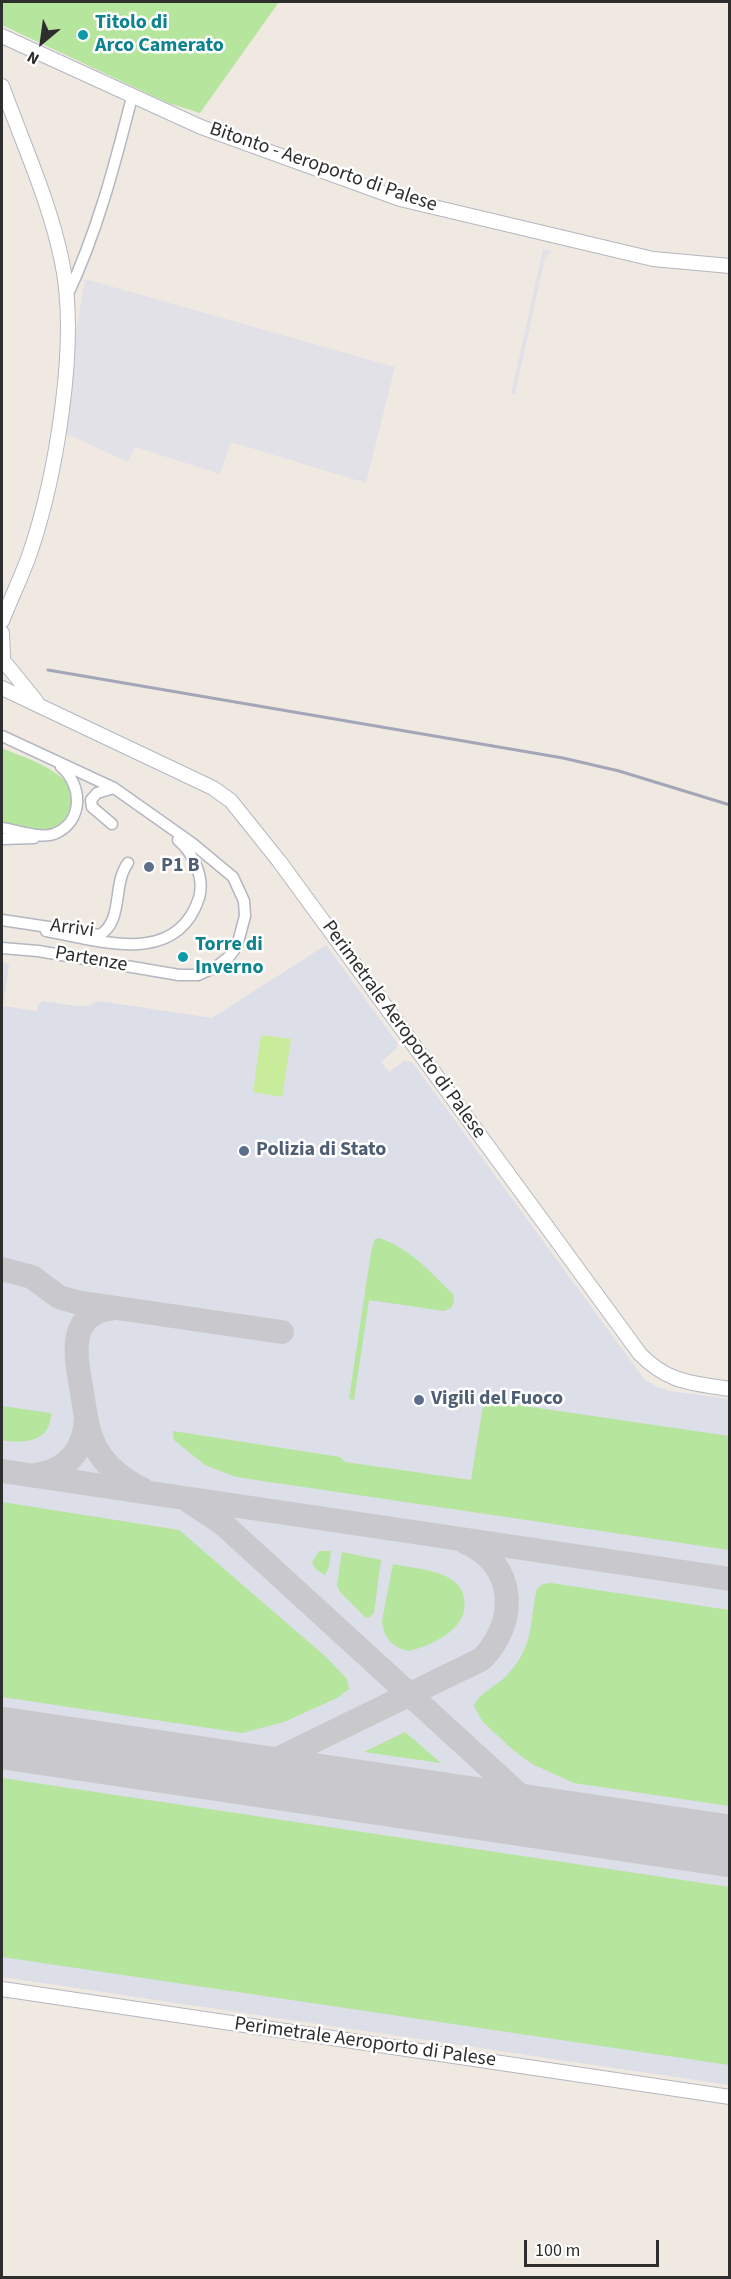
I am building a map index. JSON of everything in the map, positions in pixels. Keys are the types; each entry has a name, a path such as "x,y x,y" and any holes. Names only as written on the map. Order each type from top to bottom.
{"street":[{"name":"Bitonto - Aeroporto di Palese","path":"2,36 201,127 400,199 653,259 729,266"},
{"path":"2,86 55,230 67,296 64,380 53,459 30,554 2,621"},
{"path":"67,296 87,248 116,158 132,97"},
{"path":"2,633 6,672 2,678"},
{"name":"Perimetrale Aeroporto di Palese","path":"4,659 28,694 39,705"},
{"name":"Perimetrale Aeroporto di Palese","path":"2,688 213,788 231,801 386,1006 640,1354 653,1368 676,1380 729,1389"},
{"path":"2,736 114,788 140,806"},
{"path":"2,839 53,834 70,819 78,804 78,795 72,778 46,756"},
{"path":"112,824 92,807 92,800 97,793 114,788"},
{"name":"Arrivi","path":"45,931 122,943 152,944 177,933 194,910 200,894 200,878 196,864 187,848 140,806"},
{"name":"Partenze","path":"2,948 38,951 179,975 198,975 216,967 229,957 237,946 243,930 244,900 233,877 140,806"},
{"path":"2,828 45,835"},
{"name":"Arrivi","path":"2,920 100,935 113,919 121,874 128,863"},
{"name":"Perimetrale Aeroporto di Palese","path":"2,1989 729,2097"}],"shaded area":[{"path":"543,249 552,251 545,258 515,395 511,394"},
{"path":"85,279 395,367 366,483 231,442 220,474 135,447 128,462 65,433 73,351"},
{"path":"326,945 398,1044 396,1049 381,1062 389,1072 404,1061 412,1062 644,1379 657,1387 670,1391 729,1399 729,2085 2,1977 2,962 9,964 3,1006 37,1011 38,1005 43,1001 89,1006 99,1001 212,1018"}],"green space":[{"path":"2,2 279,2 200,113 168,103 2,25"},
{"path":"2,748 34,761 58,774 67,782 71,788 72,805 68,817 61,824 44,830 34,830 2,824"},
{"path":"261,1035 291,1039 282,1097 253,1092"},
{"path":"379,1238 410,1254 453,1294 454,1302 451,1308 444,1311 369,1300 354,1400 349,1399 371,1252 375,1239"},
{"path":"484,1400 729,1436 729,1550 236,1477 205,1465 174,1440 173,1431 340,1457 345,1462 471,1480"},
{"path":"2,1406 51,1413 50,1423 46,1430 35,1439 19,1442 2,1440"},
{"path":"2,1502 179,1530 326,1657 347,1679 349,1689 337,1698 284,1722 242,1733 2,1697"},
{"path":"319,1551 331,1551 329,1567 325,1575 312,1563"},
{"path":"342,1552 381,1560 374,1613 370,1617 366,1618 340,1592 337,1585"},
{"path":"393,1564 439,1573 459,1586 462,1591 464,1609 456,1627 439,1640 409,1651 390,1641 384,1632 382,1621"},
{"path":"551,1583 729,1610 729,1806 574,1783 532,1764 482,1721 474,1706 485,1693 507,1675 523,1654 530,1634 537,1589 543,1584"},
{"path":"405,1732 441,1763 364,1752"},
{"path":"2,1778 729,1887 729,2065 2,1957"}],"taxiway":[{"path":"2,1269 32,1277 59,1297 76,1302 282,1332"},
{"path":"114,1308 98,1312 87,1318 77,1339 85,1414 97,1450 106,1462 129,1482 142,1489"},
{"path":"36,1475 57,1469 72,1457 82,1439 86,1418"},
{"path":"2,1471 730,1579"},
{"path":"190,1502 222,1523 525,1800 537,1810 565,1822"},
{"path":"223,1771 240,1772 265,1765 482,1659 494,1644 502,1628 506,1612 506,1595 503,1579 495,1565 482,1552 465,1542"},
{"path":"305,1746 299,1759 299,1768 304,1777 315,1785"},
{"path":"473,1809 488,1805 496,1799 499,1788 496,1774"}],"runway":[{"path":"2,1738 730,1846"}],"railway":[{"path":"48,670 563,758 619,771 730,805"}],"place":[{"name":"Titolo di Arco Camerato","path":"83,35"},
{"name":"P1 B","path":"149,867"},
{"name":"Torre di Inverno","path":"183,957"},
{"name":"Polizia di Stato","path":"244,1151"},
{"name":"Vigili del Fuoco","path":"419,1400"}]}
